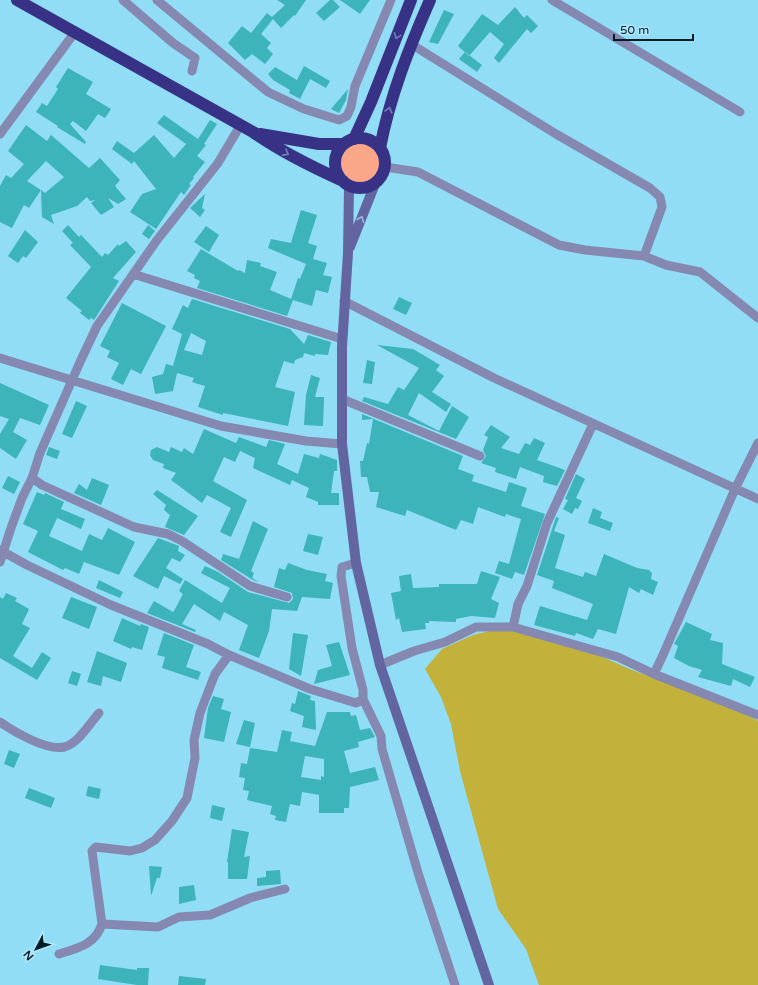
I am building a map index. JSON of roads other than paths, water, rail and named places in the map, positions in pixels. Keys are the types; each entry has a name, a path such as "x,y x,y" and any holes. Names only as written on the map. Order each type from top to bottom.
{"highway":[{"path":"18,0 253,132 269,144 346,183 362,188 374,184 380,180 385,167 384,154 380,148 368,140 319,144 253,132"},
{"path":"346,183 336,166 339,150 349,142 371,102 410,0"},
{"path":"380,148 389,109 404,60 430,0"}],"main road":[{"path":"346,183 348,253 342,339 342,444 356,564 380,665 489,985"},
{"path":"348,253 374,184"}],"street":[{"path":"123,0 173,43 195,58 192,71"},
{"path":"157,0 268,92 304,109 339,120 347,116 351,107 355,86 391,0"},
{"path":"552,0 740,112"},
{"path":"0,134 74,32"},
{"path":"411,44 556,134 650,188 660,197 662,207 644,256"},
{"path":"0,562 2,551 22,498 32,478 40,453 71,381 98,326 157,240 218,163 240,126"},
{"path":"385,167 418,172 559,245 586,250 644,256 666,265 700,272 758,318"},
{"path":"133,274 342,339"},
{"path":"344,301 494,378 758,499"},
{"path":"0,358 221,426 306,441 342,444"},
{"path":"342,399 480,456"},
{"path":"512,627 518,604 527,586 547,523 593,424"},
{"path":"654,674 735,489 758,443"},
{"path":"32,478 42,485 134,527 168,534 182,541 250,586 287,597"},
{"path":"2,551 27,565 111,605 208,644 229,655 310,689 356,703 363,699"},
{"path":"356,564 342,567 341,576 352,648 363,690 363,699 381,736 382,749 454,985"},
{"path":"380,665 414,651 445,642 476,627 512,627 618,657 654,674 758,715"},
{"path":"59,954 89,944 99,932 102,924 92,851 96,847 130,851 142,848 155,840 172,821 187,798 194,758 194,740 200,714 215,674 229,655"},
{"path":"0,722 15,732 51,748 65,748 76,740 99,713"},
{"path":"102,924 158,927 179,917 210,915 250,898 285,889"}]}
